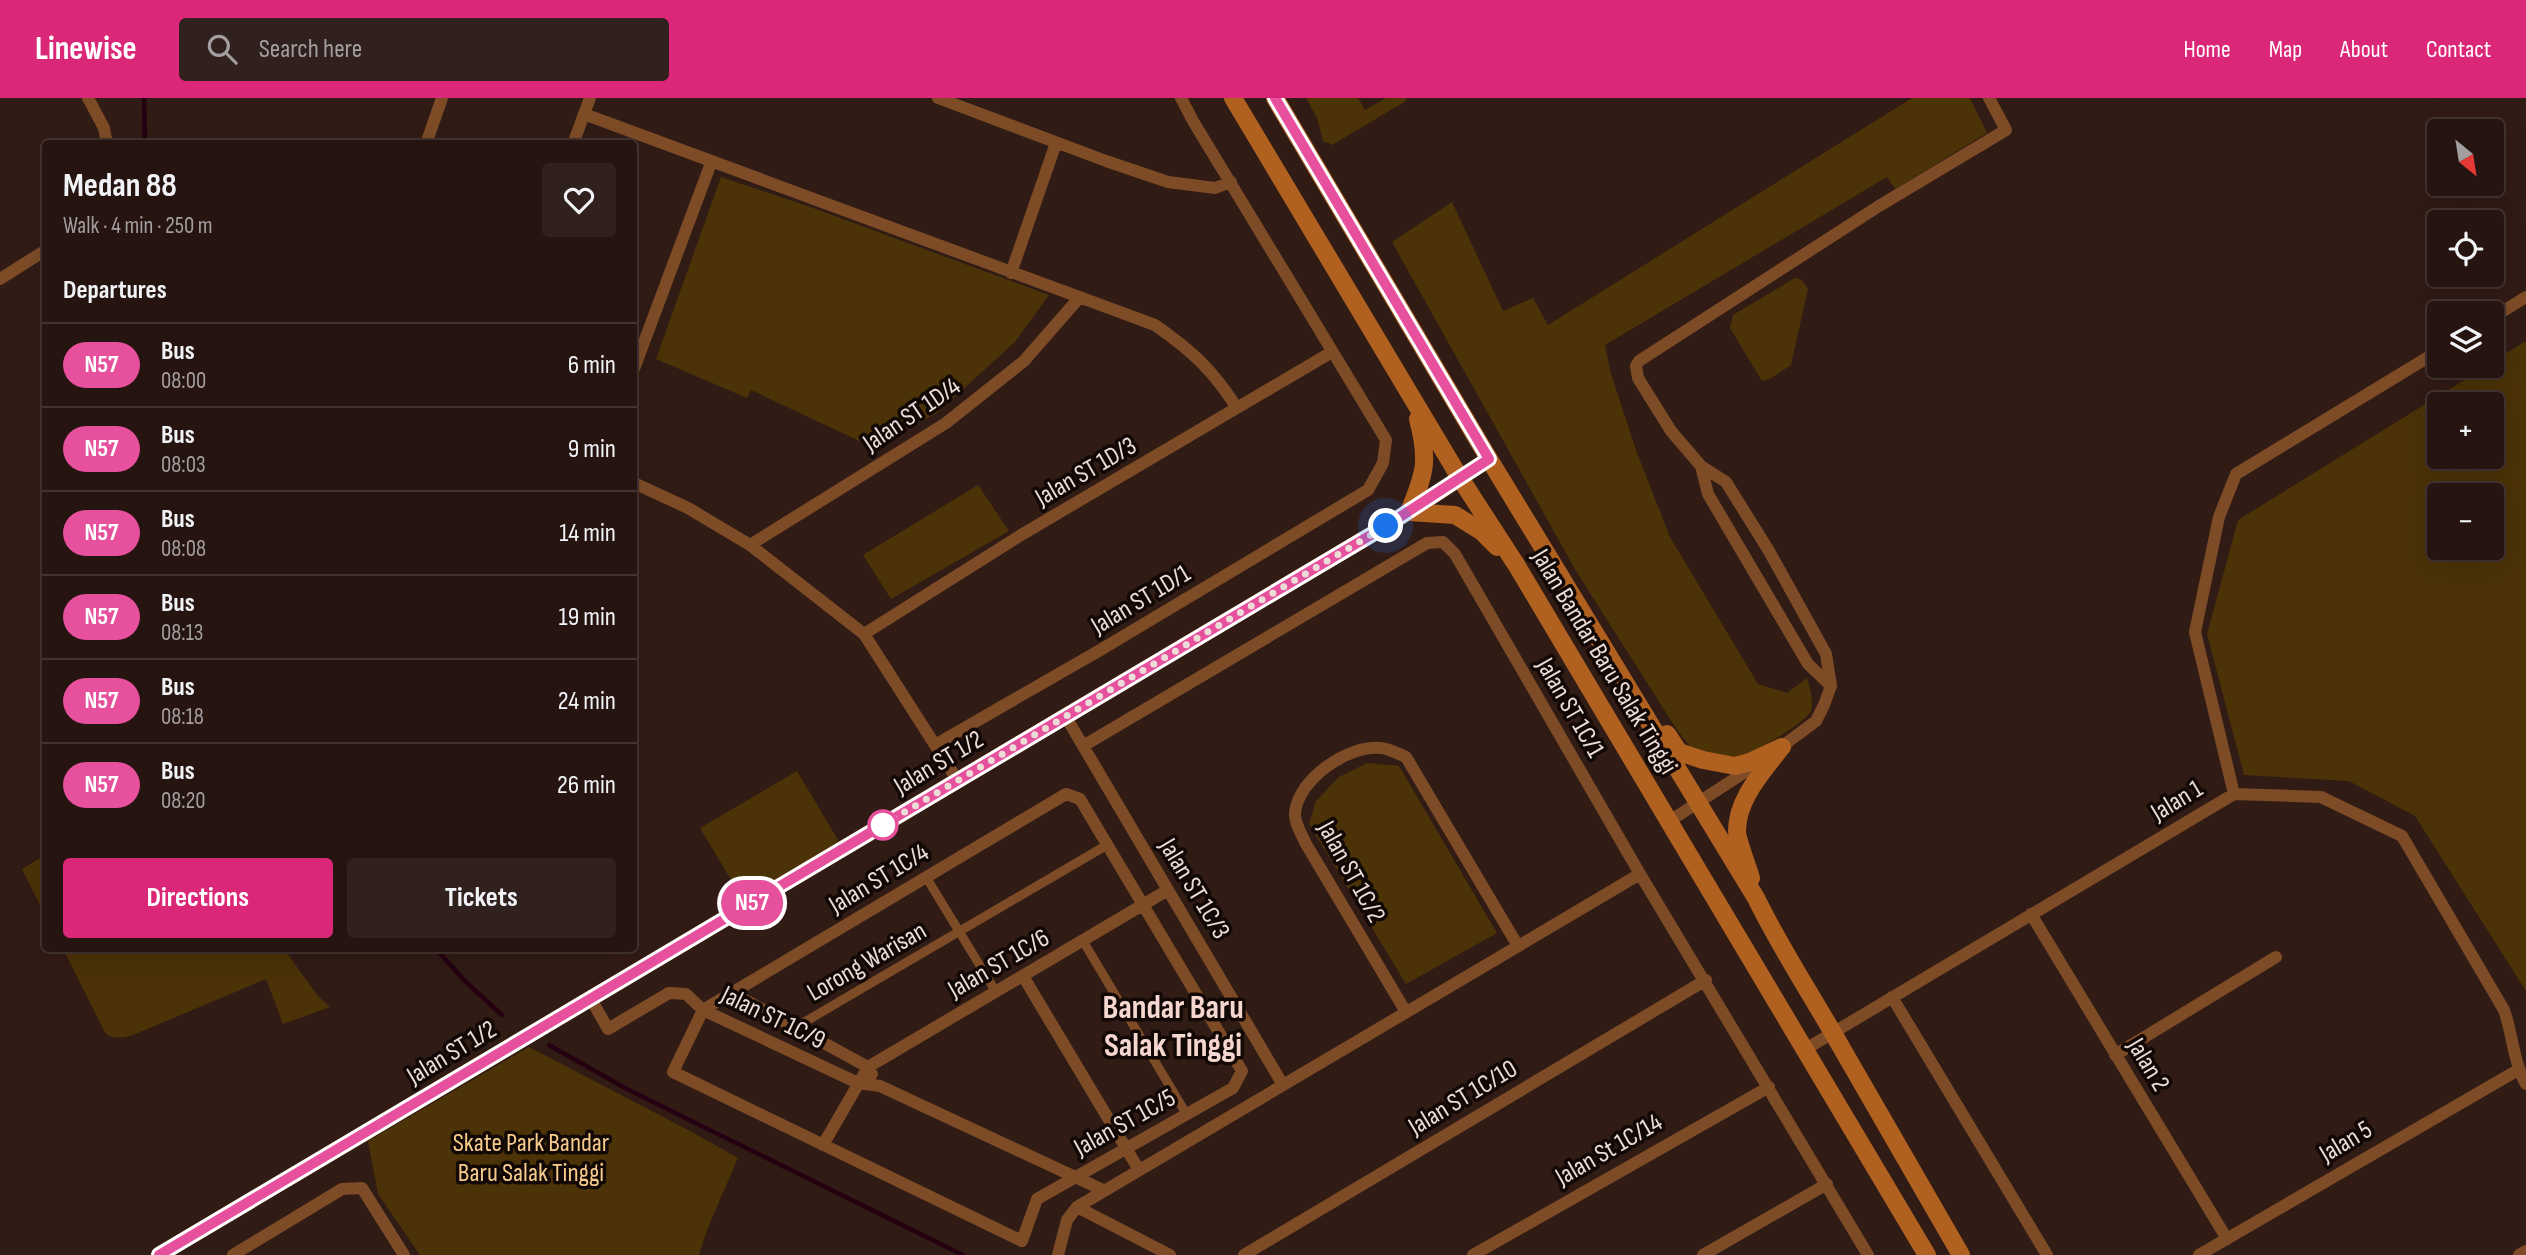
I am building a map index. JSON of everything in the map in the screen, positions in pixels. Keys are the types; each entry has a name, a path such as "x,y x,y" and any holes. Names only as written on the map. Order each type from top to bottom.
{"main road":[{"name":"Jalan Bandar Baru Salak Tinggi","path":"1233,98 1412,398 1517,566 1927,1255"},
{"name":"Jalan Bandar Baru Salak Tinggi","path":"1275,98 1489,459 1756,898 1770,927 1961,1255"},
{"path":"1412,398 1423,440 1426,466 1409,512 1455,515 1481,531 1517,566"},
{"path":"1597,636 1679,752 1735,766 1782,747"},
{"path":"1756,898 1736,833 1741,807 1749,792 1782,747"}],"street":[{"path":"88,98 104,128 106,140"},
{"path":"427,140 442,98"},
{"path":"574,140 590,98"},
{"path":"938,98 1168,182 1215,188 1231,182"},
{"path":"1181,98 1332,352"},
{"path":"1668,821 1782,747 1816,720 1831,686 1826,654 1769,551 1726,482 1701,466 1671,431 1638,378 1636,366 1639,361 1879,206 2006,130 1989,98"},
{"path":"584,114 1155,325 1183,345 1218,377 1237,408"},
{"path":"1011,273 1056,143"},
{"path":"637,361 711,163"},
{"path":"0,279 42,253"},
{"path":"2504,311 2526,297"},
{"name":"Jalan ST 1D/4","path":"750,545 946,423 1024,361 1079,298"},
{"name":"Jalan ST 1D/3","path":"864,634 1021,535 1332,352"},
{"name":"Jalan ST 1D/1","path":"934,745 1102,649 1368,490 1383,463 1386,440 1332,352"},
{"path":"2234,794 2195,632 2219,517 2236,474 2427,358"},
{"name":"Jalan ST 1/2","path":"159,1255 1409,512 1489,459"},
{"path":"1701,466 1708,495 1808,664 1831,686"},
{"path":"637,483 688,508 750,545 864,634 958,780"},
{"name":"Jalan ST 1C/1","path":"1083,746 1427,543 1443,542 1455,554 1640,874 1706,980 1868,1255"},
{"name":"Jalan ST 1C/3","path":"1066,717 1283,1085"},
{"name":"Jalan ST 1C/2","path":"1406,1012 1306,844 1294,815 1300,793 1313,776 1336,761 1364,748 1382,747 1406,757 1518,946"},
{"name":"Jalan ST 1C/4","path":"703,1010 1066,794 1080,799 1107,845"},
{"name":"Jalan 1","path":"1804,1050 2234,794 2321,797 2402,836 2504,1010 2510,1026 2518,1070 2526,1084"},
{"path":"1107,845 1142,906"},
{"name":"Lorong Warisan","path":"796,1027 1107,845"},
{"path":"1058,1255 1067,1220 1077,1207 1640,874"},
{"path":"926,877 996,992"},
{"name":"Jalan ST 1C/6","path":"823,1145 868,1067 1168,890"},
{"name":"Jalan ST 1C/5","path":"823,1145 1022,1241 1037,1199 1233,1088 1242,1071 1142,906"},
{"name":"Jalan 2","path":"2031,914 2227,1239"},
{"path":"1083,941 1187,1115"},
{"path":"2115,1055 2276,957"},
{"path":"1023,976 1139,1170"},
{"name":"Jalan ST 1C/10","path":"1244,1255 1706,980"},
{"name":"Jalan ST 1C/9","path":"591,999 608,1028 669,993 686,994 703,1010 858,1083 880,1086 1103,1191"},
{"name":"Jalan ST 1C/9","path":"732,993 868,1067 880,1086"},
{"path":"1892,997 2047,1255"},
{"path":"703,1010 673,1072 823,1145"},
{"name":"Jalan 5","path":"2199,1255 2518,1070"},
{"name":"Jalan St 1C/14","path":"1473,1255 1769,1087"},
{"path":"1703,1255 1827,1185"},
{"path":"233,1255 342,1189 362,1188 404,1255"},
{"path":"1077,1207 1170,1255"},
{"path":"2518,1255 2526,1251"}],"green space":[{"path":"1306,98 1358,98 1365,110 1386,98 1406,98 1406,101 1332,145 1323,141 1317,118"},
{"path":"1912,98 1970,98 1987,133 1895,189 1887,177 1605,345 1611,374 1637,453 1670,537 1758,684 1787,693 1807,678 1812,699 1811,711 1807,716 1753,751 1731,757 1693,750 1677,730 1576,571 1392,242 1452,202 1503,311 1533,298 1548,325"},
{"path":"721,177 1049,295 1015,342 937,413 872,447 751,390 747,398 656,359"},
{"path":"1795,278 1802,280 1808,289 1791,365 1770,379 1762,381 1730,328 1733,315"},
{"path":"2526,341 2526,991 2415,816 2349,781 2244,775 2207,634 2238,520 2427,403 2427,469 2504,469 2504,392 2445,392 2468,378 2504,378 2504,355"},
{"path":"978,485 1009,531 891,599 863,555"},
{"path":"1367,763 1399,766 1497,933 1406,984 1309,824 1316,801 1339,777"},
{"path":"797,771 841,845 745,903 700,828"},
{"path":"42,857 42,909 22,869"},
{"path":"65,952 286,952 318,996 330,1007 283,1024 266,979 133,1035 112,1037 106,1034"},
{"name":"Skate Park Bandar Baru Salak Tinggi","path":"529,1047 738,1158 699,1255 420,1255 378,1194 368,1141"}],"waterway":[{"path":"144,98 145,140"},
{"path":"439,952 502,1015"},
{"path":"549,1045 625,1088 963,1255"}],"bus line":[{"name":"N57","path":"159,1255 1386,526 1489,459 1275,98"}],"district":[{"name":"Bandar Baru Salak Tinggi","path":"1173,1027"}],"route":[{"path":"883,825 1386,526"}]}
